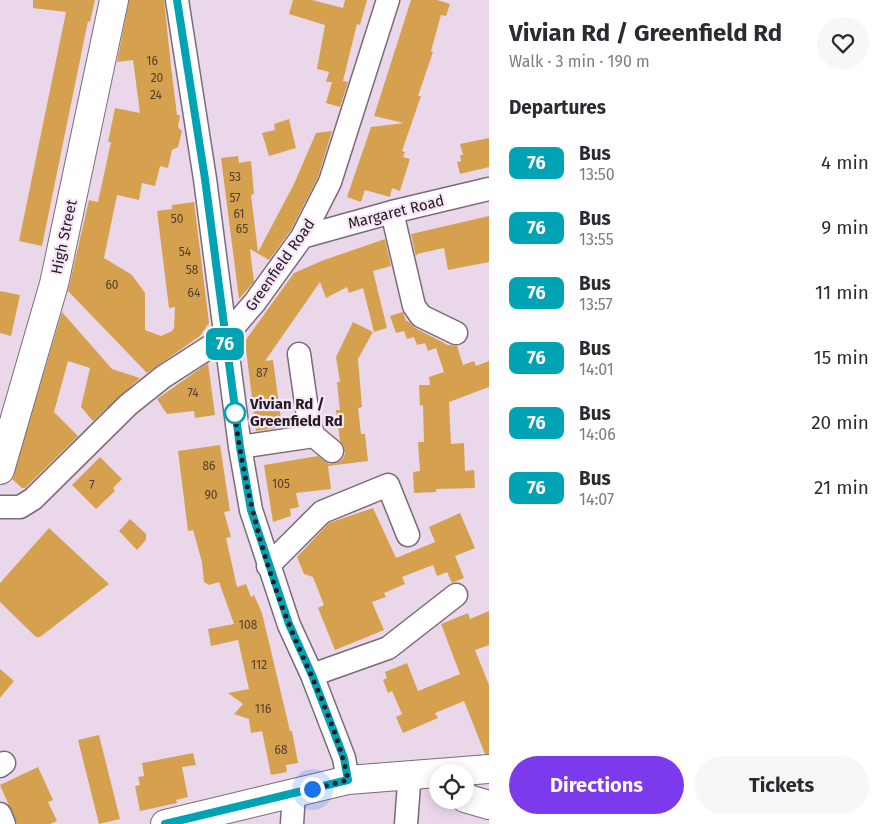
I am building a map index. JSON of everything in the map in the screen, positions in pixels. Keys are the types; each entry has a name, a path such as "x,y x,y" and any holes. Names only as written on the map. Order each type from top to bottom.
{"main road":[{"name":"High Street","path":"1,464 54,284 114,0"},
{"path":"165,824 348,780 489,769"},
{"path":"383,778 429,789"},
{"path":"474,801 489,805"}],"street":[{"path":"177,0 205,179 224,337 251,510 268,566 289,624 312,675 344,758 348,780"},
{"name":"Greenfield Road","path":"0,507 20,507 33,499 128,405 163,377 224,337 255,302 302,237 318,210 330,182 388,0"},
{"name":"Margaret Road","path":"302,237 392,212 489,189"},
{"path":"392,212 414,306 421,316 456,333"},
{"path":"299,354 309,423 314,436 332,451"},
{"path":"240,447 314,436"},
{"path":"268,566 322,512 388,485 408,535"},
{"path":"312,675 388,648 456,595"},
{"path":"406,824 409,784"},
{"path":"292,824 294,793"},
{"path":"0,814 4,824"}],"building":[{"path":"33,0 95,0 90,22 88,21 42,246 19,241 66,12 33,8"},
{"path":"129,0 164,0 177,115 180,115 178,127 182,131 178,147 172,150 168,168 160,166 155,186 142,183 139,200 117,195 104,258 132,275 145,293 145,330 161,336 172,331 174,328 175,307 169,308 157,211 172,209 172,205 194,202 209,323 200,336 147,373 68,291 89,200 98,202 111,142 108,142 115,108 140,113 133,60 117,62"},
{"path":"293,0 312,0 343,8 345,0 367,0 360,25 357,24 343,81 348,82 340,107 326,103 332,82 326,82 329,72 317,69 325,25 289,14"},
{"path":"411,0 437,0 450,4 446,16 441,15 431,51 433,52 418,96 421,96 402,151 405,152 403,157 410,159 400,191 392,188 390,197 365,190 361,202 347,197 371,127 404,123 374,116"},
{"path":"289,119 296,148 269,156 262,133 275,130 274,124"},
{"path":"332,131 318,177 291,230 269,260 250,249 254,282 239,299 221,158 238,156 239,163 251,161 254,194 251,195 258,252 294,184 316,133"},
{"path":"489,138 489,167 460,174 457,162 461,161 460,155 463,155 460,144"},
{"path":"489,216 489,262 448,270 444,248 417,254 416,257 411,234"},
{"path":"385,239 391,266 373,271 387,328 374,332 363,288 349,293 347,287 326,298 320,282 265,361 273,360 282,427 256,431 245,341 294,273 324,260"},
{"path":"0,291 20,295 11,336 0,333"},
{"path":"62,312 112,369 140,378 93,421 81,407 90,368 68,361 54,412 78,436 25,488 22,488 12,479"},
{"path":"403,312 406,321 415,328 448,345 457,346 463,365 474,361 476,366 489,361 489,387 449,402 451,444 464,443 465,471 474,470 475,488 436,489 436,492 414,493 413,472 420,471 418,442 424,442 423,405 420,406 419,385 430,385 429,377 444,372 436,348 428,351 425,343 417,345 414,337 407,339 404,331 396,333 390,316"},
{"path":"353,322 373,332 358,359 362,407 358,408 361,434 365,434 368,461 328,466 331,489 296,493 299,507 290,509 291,516 273,522 264,465 318,456 329,464 342,460 345,454 344,447 340,441 336,410 340,410 337,382 340,382 336,357"},
{"path":"208,363 215,415 195,418 194,411 167,414 157,399"},
{"path":"220,445 230,511 224,512 231,537 226,538 237,587 246,584 251,597 254,595 262,613 290,731 292,731 298,763 286,765 287,772 271,775 262,731 251,733 249,719 234,714 243,704 228,693 249,689 238,640 211,646 208,629 234,624 219,582 209,585 204,582 202,562 193,530 188,531 178,451"},
{"path":"100,457 122,479 113,488 115,491 96,509 72,485"},
{"path":"373,508 396,558 435,542 429,527 460,513 475,548 455,556 464,578 452,583 447,572 437,576 433,565 402,577 405,584 384,593 386,597 372,602 384,630 335,650 318,608 324,605 313,577 304,574 297,557 329,523"},
{"path":"130,519 146,534 146,540 137,550 119,531"},
{"path":"49,528 109,584 40,637 36,637 0,602 0,583"},
{"path":"489,611 489,645 475,650 489,685 489,754 485,754 464,701 435,713 438,718 403,733 396,717 402,714 392,691 388,693 383,680 387,678 385,672 407,663 418,691 460,674 441,624 468,613 470,619"},
{"path":"0,669 14,681 0,698"},
{"path":"99,735 120,819 99,824 78,740"},
{"path":"193,753 196,765 182,767 188,797 176,800 177,803 140,811 135,786 140,785 138,777 144,776 142,763"},
{"path":"38,767 53,800 48,802 57,821 50,824 17,824 0,785"}],"bus line":[{"name":"76","path":"165,824 348,780 344,758 312,675 289,624 268,566 251,510 224,337 205,179 177,0"}],"place":[{"name":"Vivian Rd / Greenfield Rd","path":"235,413"}],"route":[{"path":"235,413 234,410 251,510 268,566 289,624 312,675 344,758 348,780 312,789"}]}
